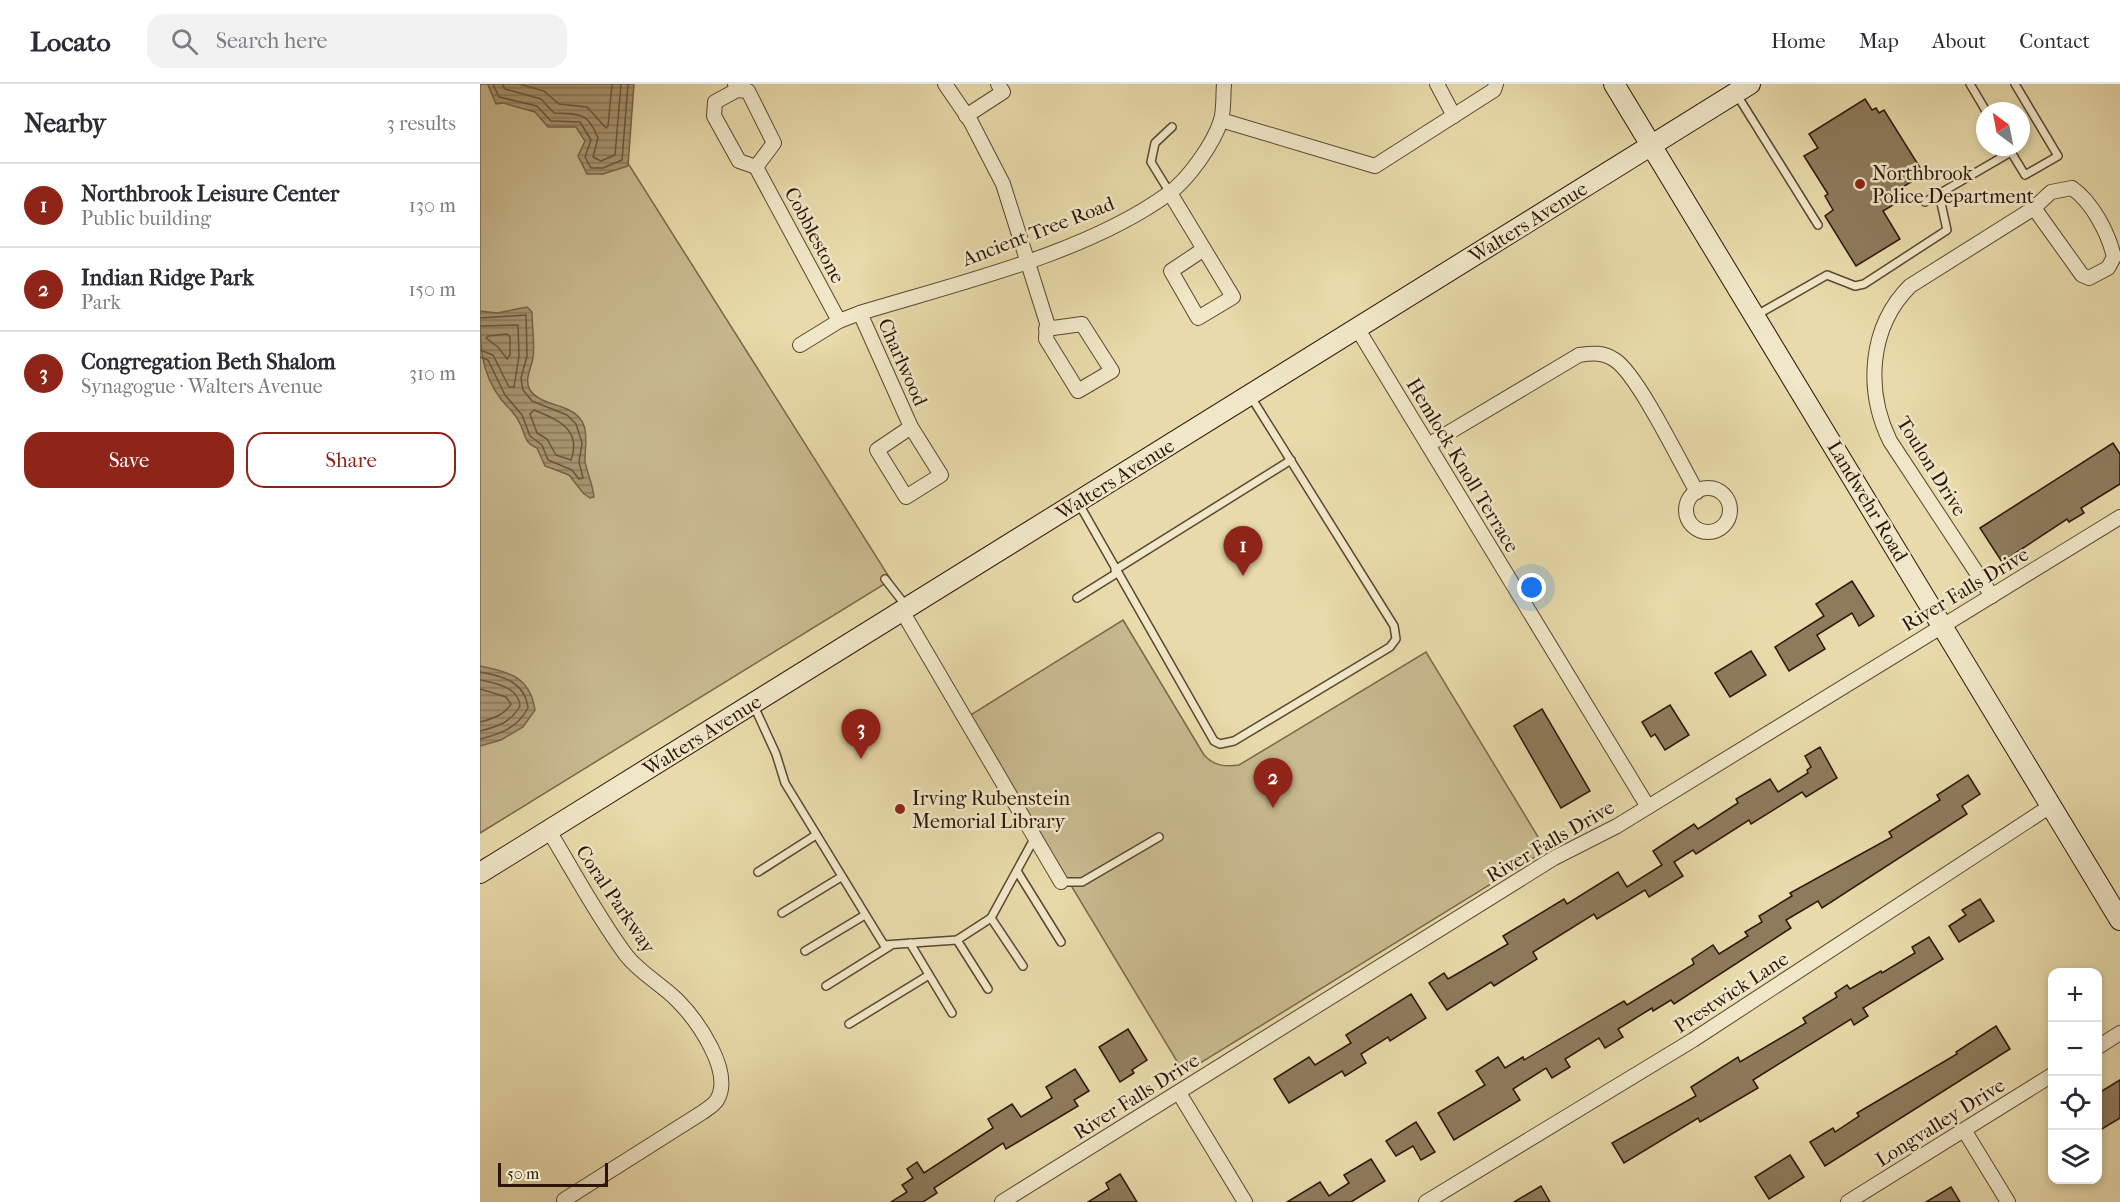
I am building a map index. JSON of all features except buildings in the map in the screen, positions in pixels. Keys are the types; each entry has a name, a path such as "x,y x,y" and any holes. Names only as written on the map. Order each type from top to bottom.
{"main road":[{"name":"Landwehr Road","path":"1614,84 2052,805 2115,899 2120,920"},
{"name":"Walters Avenue","path":"480,873 1743,88"}],"street":[{"path":"945,84 966,116 1003,184 1046,329 1046,339 1078,391 1112,371 1082,324 1046,329"},
{"path":"966,116 1003,92 998,84"},
{"name":"Ancient Tree Road","path":"800,345 839,321 1026,261 1124,221 1170,193 1197,164 1221,120 1224,84"},
{"path":"1437,84 1454,116"},
{"path":"1221,120 1375,166 1494,90 1496,84"},
{"name":"Cobblestone","path":"756,167 774,143 748,91 736,87 715,102 714,116 739,161 756,167 839,321"},
{"name":"Toulon Drive","path":"1992,596 1890,441 1879,418 1872,375 1882,327 1896,300 1910,286 2034,208 2050,192 2072,188 2085,197 2111,245 2115,264 2089,278 2082,275 2034,208"},
{"path":"1170,193 1204,249 1233,297 1198,318 1171,271 1204,249"},
{"name":"Charlwood","path":"860,313 911,427 941,475 906,497 878,450 911,427"},
{"name":"Hemlock Knoll Terrace","path":"1357,328 1648,807"},
{"path":"1428,445 1579,355 1600,353 1617,362 1633,380 1696,492"},
{"name":"River Falls Drive","path":"1002,1202 1554,858 1648,807 2120,517"},
{"path":"904,609 1034,839 1061,882"},
{"name":"Prestwick Lane","path":"1426,1202 1693,1040 2052,805"},
{"name":"Coral Parkway","path":"549,831 615,941 633,965 676,999 690,1014 721,1066 722,1082 717,1101 703,1112 564,1200"},
{"path":"2102,1044 2120,1033"},
{"name":"Longvalley Drive","path":"1848,1202 2050,1076"},
{"path":"1179,1093 1245,1202"},
{"path":"1964,1130 2008,1202"}],"lane":[{"path":"1970,84 1981,102"},
{"path":"2015,84 2026,102"},
{"path":"1743,88 1818,225"},
{"path":"2014,156 2025,175 2058,156 2030,109"},
{"path":"1170,193 1151,162 1155,143 1172,127"},
{"path":"1925,202 2000,156"},
{"path":"1755,316 1827,275 1855,286 1864,284 1947,230 1939,194"},
{"path":"1078,502 1214,741 1220,744 1234,741 1390,647 1396,639 1394,627 1250,395"},
{"path":"1077,598 1291,460"},
{"path":"885,579 904,609"},
{"path":"753,704 776,754 785,783 884,945 957,940 991,918 1034,839"},
{"path":"758,872 816,835"},
{"path":"1061,882 1082,882 1159,837"},
{"path":"1017,871 1061,942"},
{"path":"782,913 841,876"},
{"path":"805,951 865,915"},
{"path":"991,918 1023,966"},
{"path":"957,940 988,989"},
{"path":"910,943 952,1013"},
{"path":"826,986 892,944"},
{"path":"849,1024 929,975"}],"shaded area":[{"path":"480,84 578,84 891,580 480,833"},
{"path":"1123,620 1204,755 1216,764 1224,766 1239,765 1426,652 1546,850 1184,1073 969,716"}],"water":[{"path":"489,84 634,84 628,166 603,174 587,174 578,156 585,141 576,127 548,127 535,112 503,103 496,104"},
{"path":"527,307 532,312 534,347 528,386 537,397 575,414 584,425 585,461 594,497 590,498 583,493 569,475 545,466 537,448 529,443 516,417 500,398 488,378 482,356 480,311 497,313"},
{"path":"480,666 517,678 529,690 535,710 523,727 501,740 480,746"}],"place":[{"name":"Northbrook Police Department","path":"1860,184"},
{"name":"Northbrook Leisure Center","path":"1243,576"},
{"name":"Congregation Beth Shalom","path":"861,759"},
{"name":"Indian Ridge Park","path":"1273,808"},
{"name":"Irving Rubenstein Memorial Library","path":"900,809"}]}
